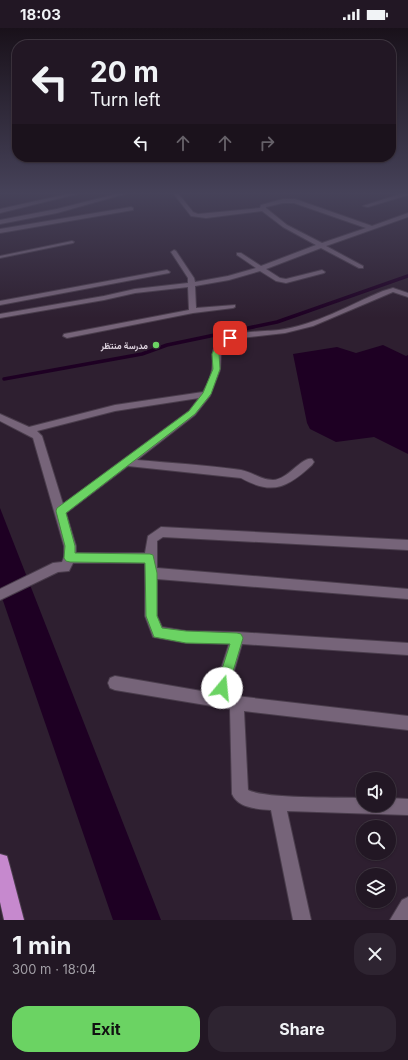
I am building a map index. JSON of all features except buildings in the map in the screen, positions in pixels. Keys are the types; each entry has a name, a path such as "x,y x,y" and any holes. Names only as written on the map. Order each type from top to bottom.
{"highway":[{"path":"0,863 14,920"}],"street":[{"path":"302,235 361,267"},
{"path":"0,316 104,298 134,291 190,285 229,278 262,268 353,235"},
{"path":"174,252 191,278 190,285 193,312"},
{"path":"239,254 278,280 286,281 322,272"},
{"path":"0,303 168,272"},
{"path":"61,511 192,412 207,394 216,369 215,354 220,343 230,338 286,331 311,324 385,292 394,290 408,295"},
{"path":"67,336 193,312 233,306"},
{"path":"29,430 114,408 207,394"},
{"path":"0,417 12,424 29,430 37,436 61,511 70,546 70,558 65,567 57,567 0,595"},
{"path":"126,462 243,474 253,480 276,484 289,480 309,462"},
{"path":"408,545 161,532 152,539 150,558 151,616 158,633 186,637 237,638 408,649"},
{"path":"70,558 150,558"},
{"path":"151,573 408,594"},
{"path":"218,701 237,638"},
{"path":"115,683 218,701 408,723"},
{"path":"238,703 240,794 251,800 277,803 408,807"},
{"path":"277,803 302,920"},
{"path":"399,920 408,906"}],"lane":[{"path":"0,257 72,242"}],"shaded area":[{"path":"383,345 406,356 408,355 408,454 374,437 336,442 310,429 307,423 293,354 337,347 356,353"},
{"path":"0,508 161,920 113,920 0,592"}],"waterway":[{"path":"4,379 142,354 167,345 277,322 408,276"}],"place":[{"name":"مدرسة منتظر","path":"156,345"}],"route":[{"path":"222,688 237,638 186,637 158,633 151,616 150,558 70,558 70,546 61,511 192,412 207,394 216,369 215,354 220,343 230,338"}]}
